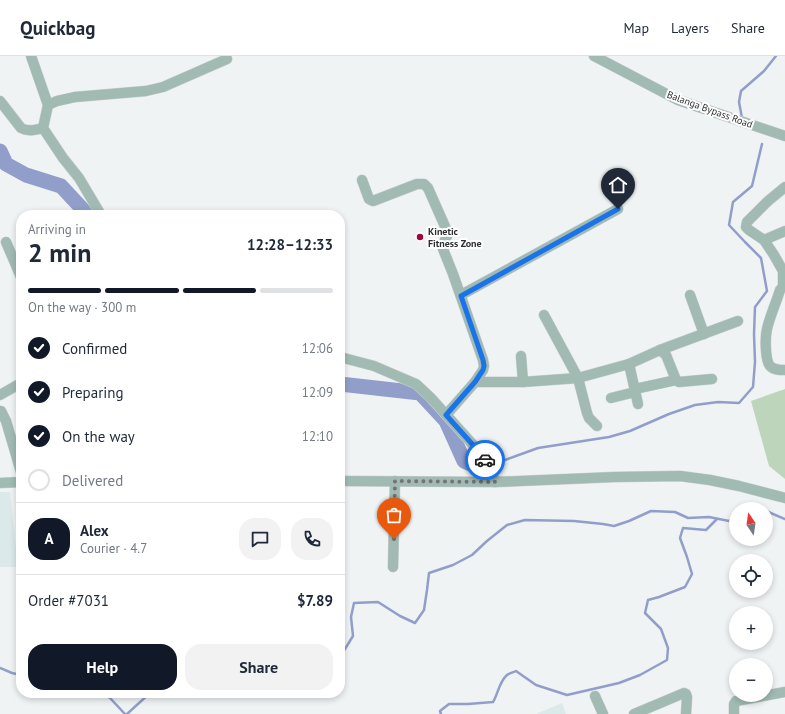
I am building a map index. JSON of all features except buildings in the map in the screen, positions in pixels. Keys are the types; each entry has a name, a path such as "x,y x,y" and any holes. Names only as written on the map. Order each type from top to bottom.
{"street":[{"path":"31,56 48,105 43,128 63,158 79,178 98,210"},
{"name":"Balanga Bypass Road","path":"594,56 678,100 785,136"},
{"path":"48,105 57,101 75,97 146,91 163,87 228,59"},
{"path":"0,102 23,130 31,131 43,128"},
{"path":"362,180 369,199 373,201 417,184 424,184 428,188 447,231 448,234 444,242 443,249 461,296 484,366 475,382 446,415"},
{"path":"785,187 768,201 747,222 746,227 764,240 783,271 784,285 780,290 767,330 766,356 771,367 777,370 785,370"},
{"path":"461,296 618,209"},
{"path":"764,240 785,231"},
{"path":"6,242 16,266"},
{"path":"690,294 704,334"},
{"path":"544,315 578,378 589,418 597,426"},
{"path":"475,382 523,382 578,378 629,364 660,350 738,321"},
{"path":"660,350 666,355 676,380"},
{"path":"521,356 523,382"},
{"path":"345,358 374,366 416,384 431,398 484,457 492,471 495,482"},
{"path":"629,364 638,404"},
{"path":"611,398 676,380 679,382 712,379"},
{"path":"0,395 16,386"},
{"path":"0,410 6,421 16,455"},
{"path":"345,481 495,482 680,476 710,480 785,498"},
{"path":"393,568 395,481"},
{"path":"0,483 16,482"},
{"path":"734,714 734,704 736,701 785,692"},
{"path":"634,714 684,693 687,697 686,714"},
{"path":"595,696 603,714"}],"shaded area":[{"path":"0,492 10,492 16,548 16,567 0,567"},
{"path":"562,703 566,714 536,714"}],"green space":[{"path":"785,389 785,479 769,466 751,401"}],"waterway":[{"path":"742,118 739,102 741,91 764,71 776,56"},
{"path":"490,464 538,448 609,437 630,431 669,414 695,405 718,402 739,403 753,387 755,362 755,307 767,291 761,258 729,225 733,202 752,186 762,144"},
{"path":"0,151 6,164 26,175 61,186 83,210"},
{"path":"345,385 420,393 446,421 464,461 478,467"},
{"path":"478,467 485,465"},
{"path":"345,649 353,636 351,617 354,603 378,602 400,616 415,623 424,610 429,573 453,565 472,555 507,525 525,520 574,521 614,526 651,511 675,512 688,518 709,517 729,521"},
{"path":"773,514 785,519"},
{"path":"441,714 440,711 449,704 493,702 504,678 508,674 516,671 536,685 567,695 619,683 640,675 667,660 668,648 661,629 645,613 648,600 685,587 692,574 680,538 683,528 706,530 717,519"},
{"path":"0,668 16,674"},
{"path":"110,698 125,714"},
{"path":"127,714 145,698"}],"way so far":[{"path":"394,539 395,481 495,482 492,471 485,460"}],"place":[{"name":"Kinetic Fitness Zone","path":"420,237"}],"route":[{"path":"485,460 484,457 446,415 475,382 484,366 461,296 618,209"}]}
